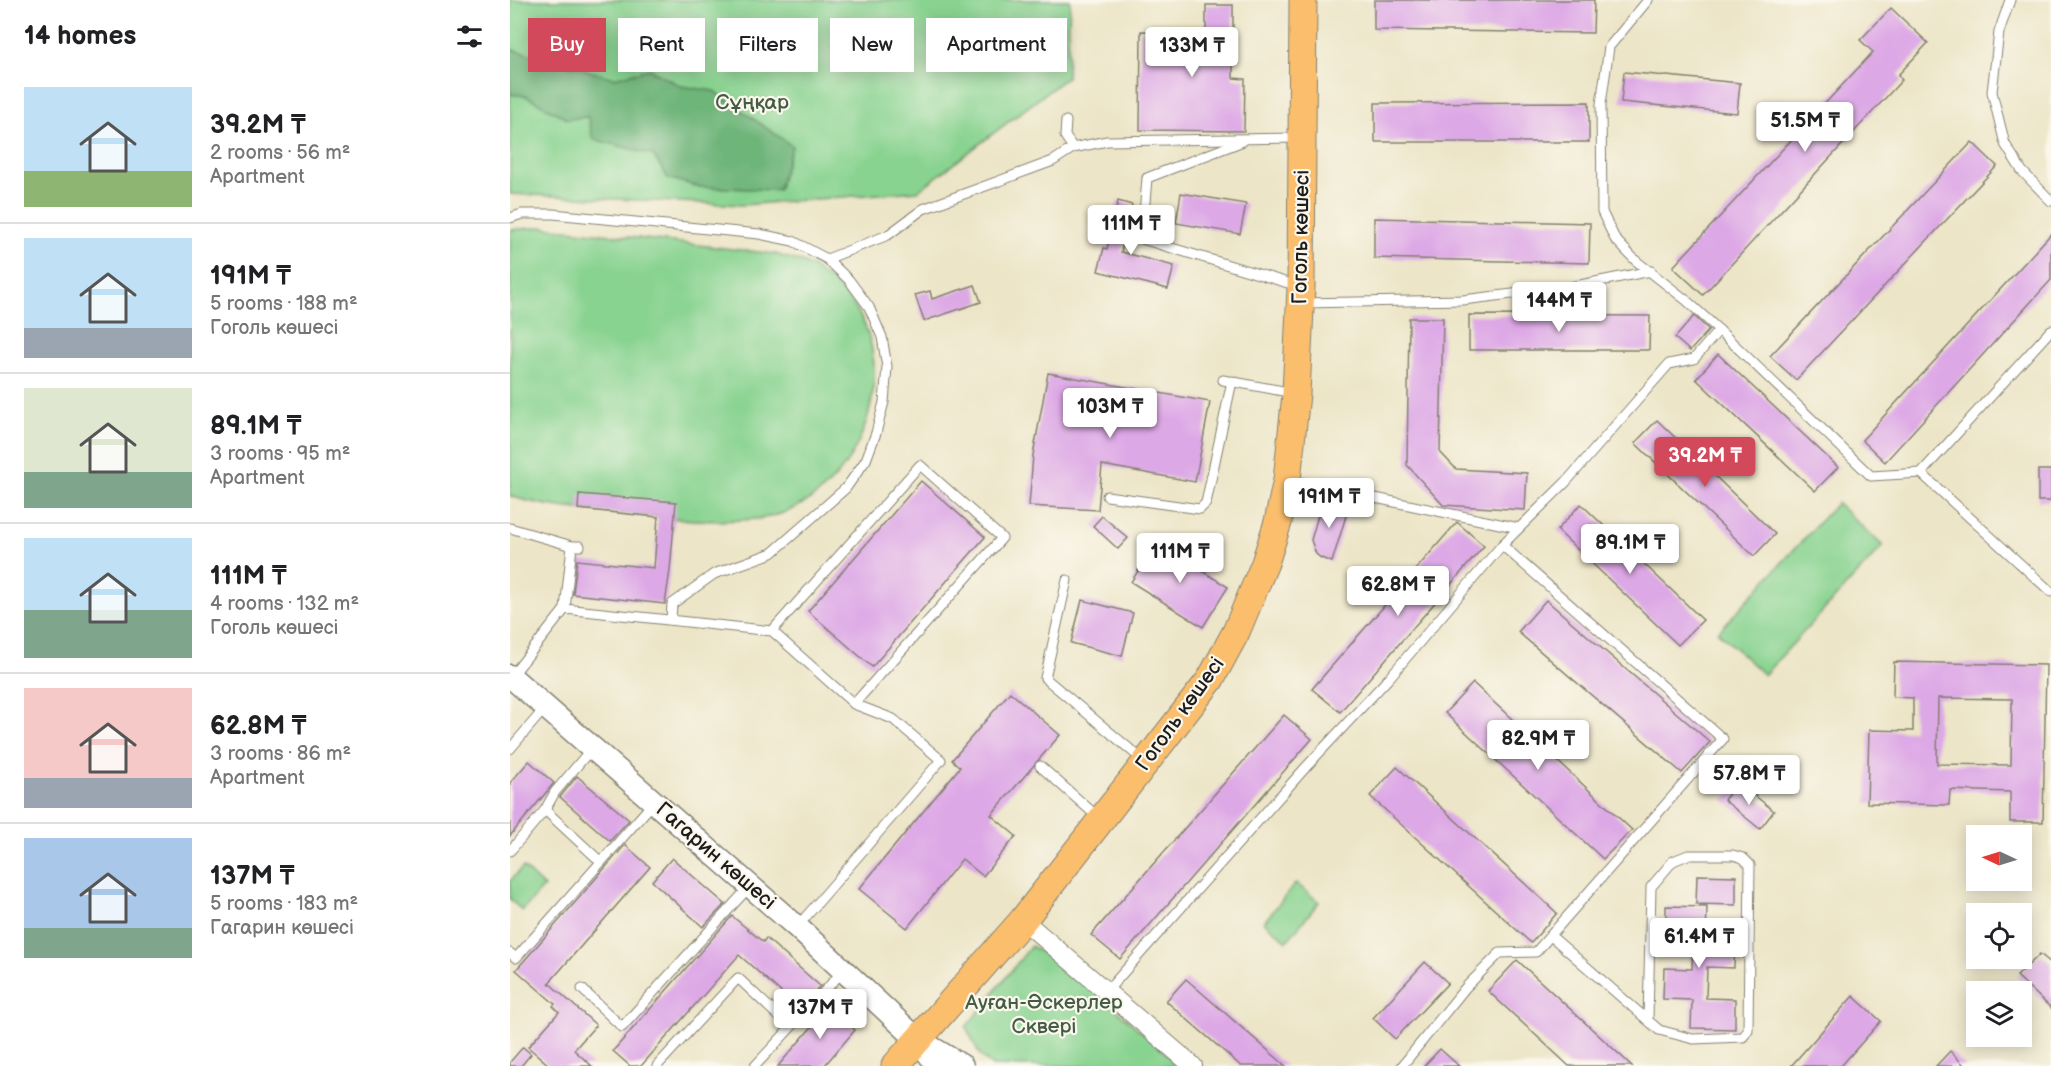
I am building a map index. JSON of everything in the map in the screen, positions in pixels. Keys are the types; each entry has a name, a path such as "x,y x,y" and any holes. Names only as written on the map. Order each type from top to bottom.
{"main road":[{"name":"Гоголь көшесі","path":"895,1066 1023,920 1210,680 1224,657 1265,563 1278,522 1287,480 1296,394 1294,352 1300,295 1303,0"}],"street":[{"name":"Гагарин көшесі","path":"511,676 797,927 918,1040 938,1066"},
{"path":"1023,920 1194,1066"},
{"name":"Гагарин көшесі","path":"918,1040 962,1066"}],"lane":[{"path":"1648,0 1609,47 1601,104 1602,212 1615,239 1635,260 1652,271 1719,330 1871,476 1921,473 2051,330"},
{"path":"2010,0 1999,32 1992,92 2005,144 2022,171 2051,201"},
{"path":"1066,121 1065,136 1073,148"},
{"path":"1250,138 1147,178 1142,239 1300,295 1463,300 1570,287 1652,271"},
{"path":"827,259 888,235 923,209 1053,162 1073,148 1107,141 1302,138"},
{"path":"510,218 522,214 553,214 759,234 793,241 827,259 849,280 869,307 882,337 887,367 884,402 866,460 846,488 772,553 714,574 672,604 670,620"},
{"path":"1107,991 1306,767 1389,678 1502,545 1566,483 1670,364 1694,358 1719,330"},
{"path":"1107,496 1200,509 1204,507 1228,380 1296,394"},
{"path":"772,631 920,465 1002,538 854,704"},
{"path":"1921,473 2051,592"},
{"path":"1287,480 1519,528"},
{"path":"510,528 576,546 565,609 511,676"},
{"path":"1402,1066 1466,987 1500,953 1536,952 1723,739 1502,545"},
{"path":"1067,580 1045,678 1146,763"},
{"path":"565,609 772,631 854,704 893,719 941,760 797,927"},
{"path":"510,749 546,707"},
{"path":"510,851 545,810 555,792 592,748"},
{"path":"1040,766 1101,820"},
{"path":"510,953 516,958 654,802"},
{"path":"545,810 601,862"},
{"path":"1551,936 1659,1030 1693,1039 1743,1037 1748,1030 1750,865 1743,858 1733,855 1688,855 1672,861 1652,887 1648,1020"},
{"path":"582,989 622,1027 750,886"},
{"path":"755,1066 843,971"},
{"path":"657,1066 738,978 790,1027"}],"green space":[{"name":"Сұңқар","path":"510,0 1070,0 1067,77 918,191 743,205 510,194"},
{"path":"510,49 528,54 528,72 592,72 614,78 637,72 655,72 681,86 714,91 792,146 778,190 699,187 668,178 653,155 593,139 588,117 567,119 526,96 510,94"},
{"path":"542,227 776,254 802,262 825,276 840,289 857,310 868,334 874,360 873,388 868,415 859,442 845,466 827,486 806,502 781,514 754,519 719,521 666,518 561,507 510,496 510,230"},
{"path":"1837,503 1883,546 1764,675 1718,632"},
{"path":"523,867 544,887 522,911 510,899 510,881"},
{"path":"1296,883 1319,902 1287,941 1264,922"},
{"name":"Ауған-Әскерлер Сквері","path":"1031,946 1067,966 1180,1066 992,1066 980,1055 966,1027"}],"building":[{"path":"1374,0 1594,0 1593,33 1374,30"},
{"path":"1206,5 1233,5 1233,78 1245,79 1244,131 1140,130 1141,31 1206,32"},
{"path":"1891,8 1928,43 1898,75 1902,80 1703,295 1673,267 1873,52 1860,40"},
{"path":"1624,72 1740,83 1737,113 1621,102"},
{"path":"1589,102 1589,142 1375,142 1375,103"},
{"path":"1972,142 1997,166 1796,380 1770,356"},
{"path":"1181,193 1246,204 1240,234 1176,223"},
{"path":"1118,201 1132,205 1121,252 1174,266 1168,289 1098,271 1104,248 1107,249"},
{"path":"1374,218 1590,223 1589,263 1374,258"},
{"path":"2051,234 2051,280 1885,462 1862,440"},
{"path":"975,285 981,302 924,321 915,295 930,291 932,299"},
{"path":"1469,315 1650,316 1649,350 1469,350"},
{"path":"1694,316 1709,330 1690,351 1675,338"},
{"path":"1409,318 1443,318 1440,452 1456,469 1527,473 1525,510 1443,505 1407,465"},
{"path":"1718,354 1838,467 1815,491 1696,379"},
{"path":"1048,373 1210,402 1195,482 1102,465 1098,510 1029,506 1033,455"},
{"path":"1657,420 1775,534 1754,556 1635,443"},
{"path":"2038,470 2051,470 2051,501 2038,501"},
{"path":"921,481 985,537 872,667 808,611"},
{"path":"579,494 676,502 665,604 573,594 577,560 654,568 658,517 578,509"},
{"path":"1323,498 1349,506 1332,562 1316,554 1311,540"},
{"path":"1581,504 1703,620 1678,645 1557,530"},
{"path":"1102,516 1128,538 1118,549 1093,526"},
{"path":"1457,522 1484,546 1340,712 1312,689"},
{"path":"1156,542 1228,587 1203,627 1131,582"},
{"path":"1082,600 1133,613 1122,656 1071,643"},
{"path":"1546,600 1710,742 1682,773 1518,632"},
{"path":"1894,662 2046,665 2043,822 2010,822 2010,792 1950,790 1949,805 1867,803 1869,730 1913,731 1913,698 1893,697","holes":["1938,698 2012,699 2011,765 1937,764"]},
{"path":"1473,683 1632,830 1603,859 1445,713"},
{"path":"1010,692 1060,735 991,815 1016,836 983,876 962,859 907,928 859,889 960,767 952,760"},
{"path":"1284,715 1312,739 1120,959 1091,935"},
{"path":"529,761 554,783 510,836 510,783"},
{"path":"1397,767 1557,913 1531,943 1370,796"},
{"path":"577,776 629,820 610,841 560,797"},
{"path":"1738,782 1774,811 1760,829 1724,800"},
{"path":"625,845 650,867 549,983 596,1025 574,1050 592,1066 550,1066 528,1047 559,1012 553,1006 555,1004 516,970"},
{"path":"672,858 725,904 703,927 652,881"},
{"path":"1697,875 1736,876 1736,905 1696,904"},
{"path":"1666,906 1707,907 1706,940 1735,940 1734,968 1707,967 1706,998 1735,999 1735,1029 1691,1028 1692,1000 1663,999 1664,968 1692,969 1693,937 1666,936"},
{"path":"732,916 763,942 766,938 820,986 799,1008 739,955 641,1066 630,1066 613,1051"},
{"path":"2040,954 2051,963 2051,1008 2032,990 2032,981 2022,981 2017,976 2024,969 2032,969 2032,962"},
{"path":"1517,960 1632,1066 1569,1066 1488,991"},
{"path":"1425,962 1448,983 1395,1039 1373,1018"},
{"path":"1186,979 1286,1066 1241,1066 1166,1001"},
{"path":"1853,996 1881,1021 1841,1066 1791,1066"},
{"path":"823,1002 855,1030 824,1066 778,1066 816,1022 810,1017"},
{"path":"523,1047 531,1054 521,1066 510,1066 510,1062"},
{"path":"1440,1049 1459,1066 1424,1066"},
{"path":"1950,1051 1965,1066 1936,1066"}]}
